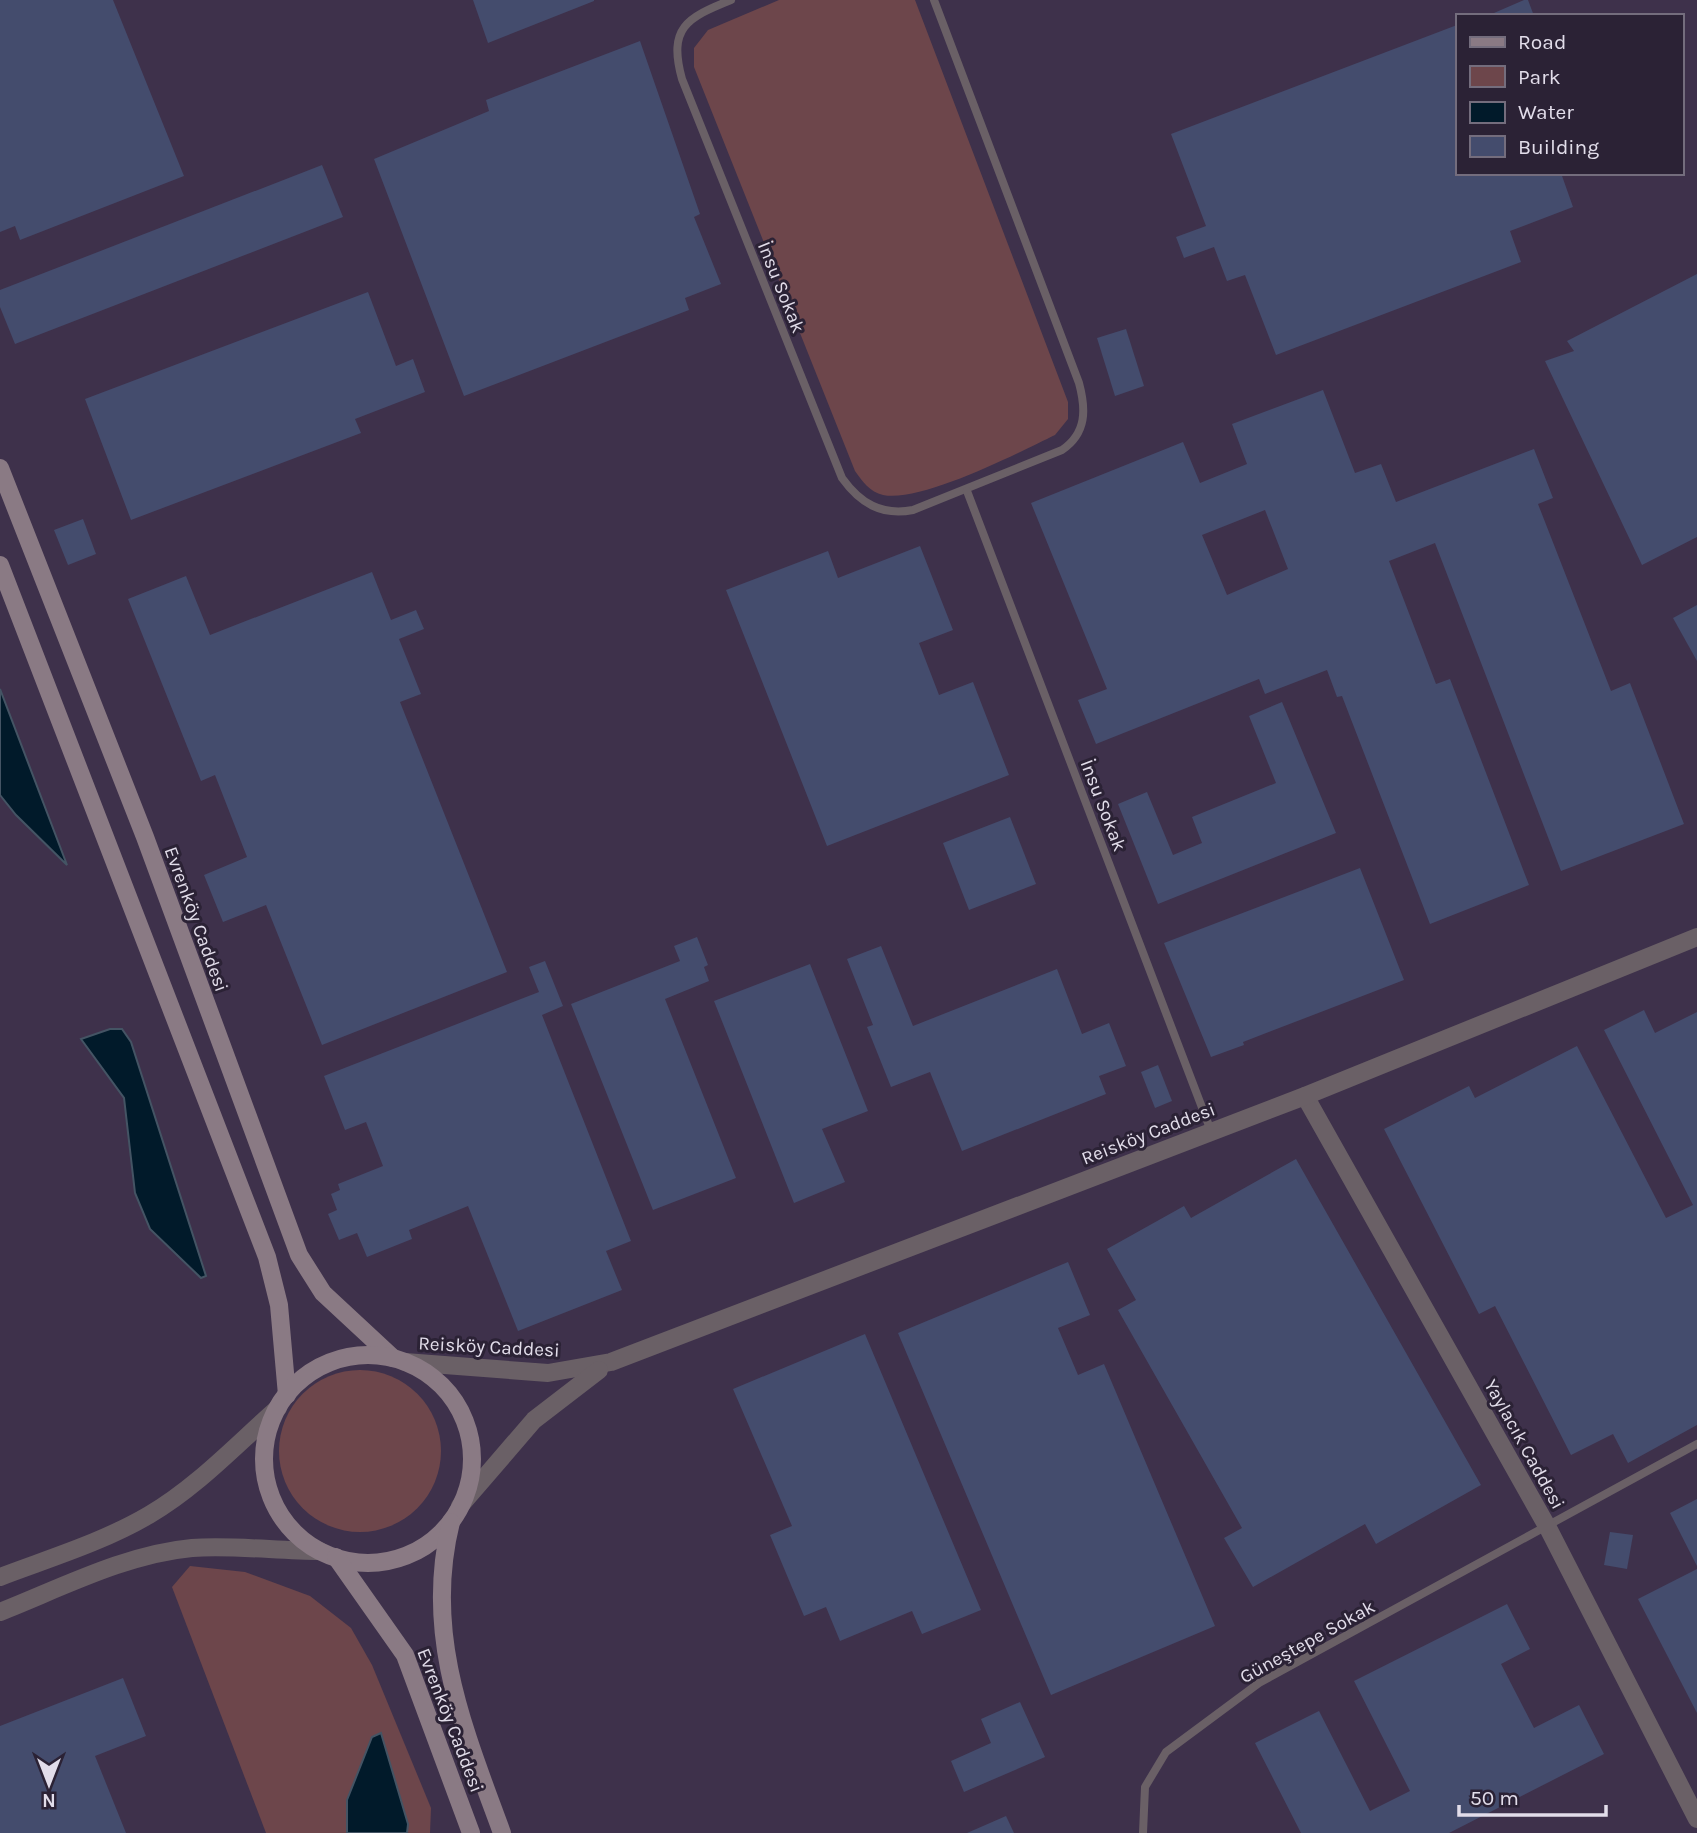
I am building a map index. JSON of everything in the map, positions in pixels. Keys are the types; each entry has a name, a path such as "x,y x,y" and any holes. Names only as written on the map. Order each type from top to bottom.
{"main road":[{"name":"Evrenköy Caddesi","path":"0,468 145,837 299,1255 323,1293 399,1360"},
{"path":"0,565 267,1257 279,1305 282,1401"},
{"path":"369,1355 399,1360 442,1386 461,1412 467,1427 472,1459 467,1492 456,1513 429,1543 400,1558 368,1562 328,1554 288,1525 268,1488 264,1455 268,1431 282,1401 310,1373 338,1360 369,1355"},
{"name":"Evrenköy Caddesi","path":"456,1513 442,1558 445,1660 461,1721 502,1833"},
{"name":"Evrenköy Caddesi","path":"328,1554 387,1626 409,1664 471,1833"}],"street":[{"name":"Reisköy Caddesi","path":"399,1360 548,1373 611,1362 1305,1096 1697,937"},
{"name":"Yaylacık Caddesi","path":"1305,1096 1548,1528 1697,1819"},
{"name":"Reisköy Caddesi","path":"456,1513 534,1420 566,1393 611,1362"},
{"path":"0,1577 108,1535 150,1515 188,1487 282,1401"},
{"path":"0,1612 116,1567 169,1552 210,1548 328,1554"}],"lane":[{"name":"İnsu Sokak","path":"731,0 703,11 686,23 677,37 675,55 687,92 842,478 860,499 890,513 913,510 967,491 1072,443 1079,433 1085,408 1074,370 934,0"},
{"name":"İnsu Sokak","path":"967,491 1211,1131"},
{"name":"Güneştepe Sokak","path":"1143,1833 1145,1787 1166,1752 1259,1684 1697,1444"}],"shaded area":[{"path":"0,0 1697,0 1697,1833 0,1833"}],"green space":[{"path":"779,0 915,0 1068,402 1068,419 1055,435 969,475 921,492 883,495 874,491 855,471 694,67 694,48 708,30"},
{"path":"360,1370 391,1376 405,1383 417,1394 428,1406 435,1420 441,1451 435,1482 428,1496 417,1508 405,1519 391,1526 360,1532 329,1526 315,1519 303,1508 292,1496 285,1482 279,1451 285,1420 292,1406 303,1394 315,1383 329,1376"},
{"path":"190,1566 245,1572 310,1596 351,1628 372,1665 431,1808 430,1833 266,1833 172,1587"}],"water":[{"path":"0,689 67,865 16,815 0,795"},
{"path":"110,1029 122,1029 131,1042 206,1276 201,1278 150,1229 135,1193 124,1098 81,1039"},
{"path":"381,1733 408,1824 407,1833 347,1833 347,1800 372,1737"}],"building":[{"path":"0,0 113,0 184,176 20,240 15,226 0,232"},
{"path":"473,0 594,0 594,1 488,43"},
{"path":"1528,0 1533,14 1492,14"},
{"path":"1456,25 1456,175 1562,175 1573,207 1510,231 1521,262 1276,355 1245,275 1227,281 1214,247 1184,258 1176,237 1206,226 1171,134"},
{"path":"640,41 700,214 694,217 721,284 685,298 689,310 464,396 374,159 489,111 486,100"},
{"path":"322,165 343,217 15,344 0,307 0,290"},
{"path":"1697,274 1697,537 1642,565 1545,361 1574,351 1567,341"},
{"path":"368,292 396,366 413,359 425,392 355,419 361,433 131,520 85,399"},
{"path":"1126,329 1144,386 1115,396 1097,338"},
{"path":"1323,390 1355,473 1381,464 1396,502 1534,449 1553,498 1538,504 1611,691 1630,683 1684,824 1561,871 1435,543 1389,561 1436,684 1450,679 1529,885 1430,924 1342,696 1337,697 1327,670 1265,694 1259,679 1096,744 1078,700 1107,689 1031,503 1183,442 1200,483 1247,464 1232,424","holes":["1265,510 1288,569 1227,595 1202,535"]},
{"path":"83,519 96,554 68,565 54,530"},
{"path":"920,546 953,630 919,643 939,695 973,682 1009,775 827,846 726,590 828,551 838,578"},
{"path":"372,572 391,620 416,610 424,629 399,639 421,694 400,702 507,972 322,1045 266,905 223,922 204,875 247,857 215,775 201,781 128,599 186,576 210,635"},
{"path":"1697,605 1697,661 1673,618"},
{"path":"1282,702 1336,833 1158,904 1118,804 1147,792 1173,855 1202,843 1192,817 1276,783 1249,716"},
{"path":"1010,817 1036,884 969,910 943,843"},
{"path":"1360,868 1404,980 1211,1057 1164,943"},
{"path":"697,937 708,965 704,967 709,981 665,999 736,1178 653,1210 571,1004 680,961 674,946"},
{"path":"881,946 913,1026 1057,969 1082,1034 1109,1023 1126,1066 1099,1076 1106,1094 962,1151 930,1072 891,1087 867,1027 873,1025 847,959"},
{"path":"545,961 563,1006 542,1015 631,1241 606,1251 622,1290 518,1331 468,1206 409,1230 412,1239 367,1257 357,1233 339,1240 328,1214 337,1210 331,1194 340,1190 338,1184 383,1166 366,1122 345,1130 324,1076 539,992 529,967"},
{"path":"810,964 868,1111 822,1129 845,1182 794,1203 714,1001"},
{"path":"1644,1010 1655,1033 1697,1012 1697,1425 1628,1463 1613,1434 1571,1455 1495,1306 1479,1314 1384,1129 1469,1086 1475,1098 1577,1046 1666,1218 1693,1205 1604,1030"},
{"path":"1158,1065 1172,1101 1155,1108 1141,1072"},
{"path":"1296,1159 1481,1485 1376,1544 1365,1524 1253,1587 1224,1538 1242,1528 1118,1310 1136,1300 1107,1249 1184,1206 1191,1218"},
{"path":"1068,1262 1090,1315 1058,1328 1078,1375 1104,1364 1215,1626 1051,1695 898,1333"},
{"path":"865,1334 981,1610 922,1634 912,1611 840,1641 826,1607 804,1616 770,1535 792,1526 733,1389"},
{"path":"1697,1499 1697,1566 1670,1513"},
{"path":"1610,1532 1633,1535 1627,1569 1604,1565"},
{"path":"1697,1569 1697,1713 1638,1599"},
{"path":"1507,1604 1530,1649 1501,1664 1534,1728 1579,1705 1604,1754 1449,1833 1301,1833 1255,1743 1319,1711 1370,1811 1410,1791 1354,1681"},
{"path":"123,1678 146,1736 95,1756 126,1833 0,1833 0,1726"},
{"path":"1020,1702 1045,1757 964,1792 951,1761 991,1743 981,1719"},
{"path":"1006,1816 1014,1833 967,1833"}]}
